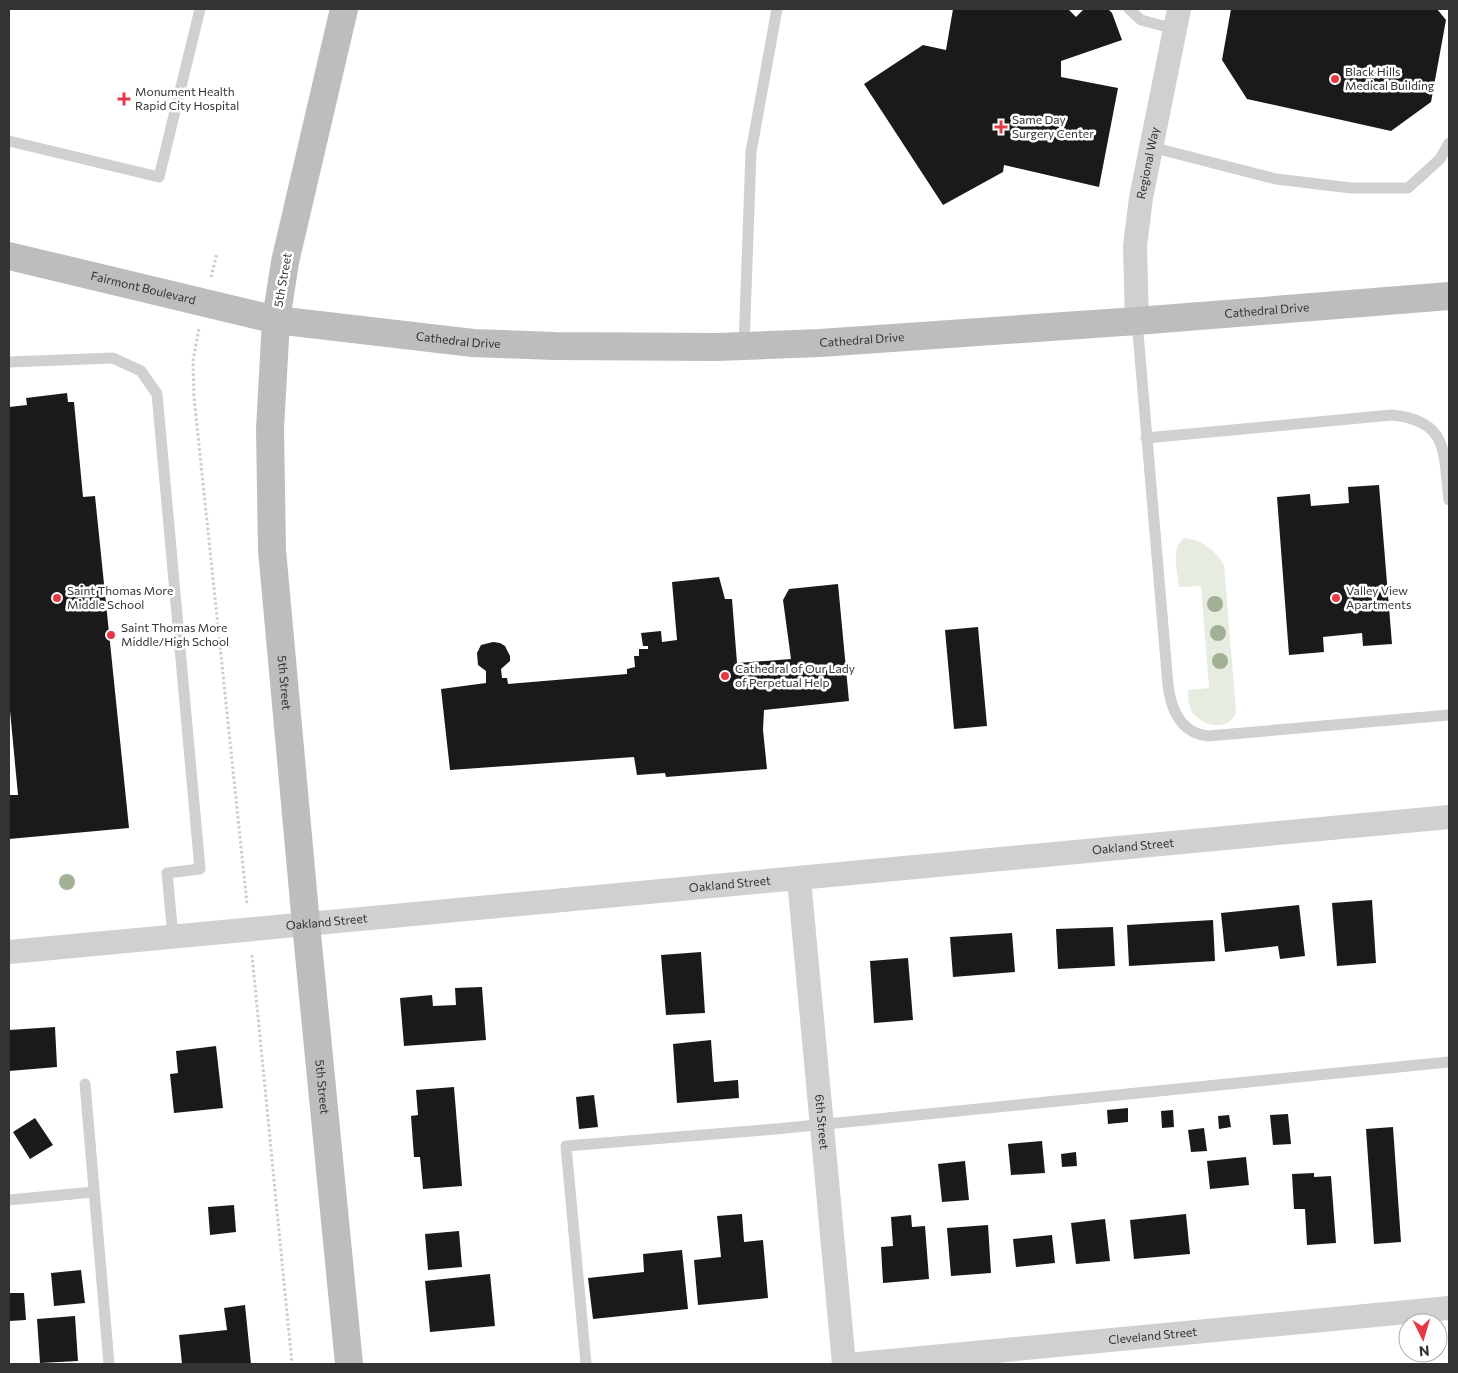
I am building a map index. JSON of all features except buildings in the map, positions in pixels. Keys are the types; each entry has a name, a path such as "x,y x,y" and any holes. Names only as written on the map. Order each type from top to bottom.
{"main road":[{"name":"5th Street","path":"344,9 285,262 276,320 270,429 272,550 349,1364"},
{"name":"Fairmont Boulevard","path":"9,256 276,320"},
{"name":"Cathedral Drive","path":"276,320 473,343 609,348 744,346 914,337 1449,296"}],"street":[{"name":"Regional Way","path":"1137,321 1136,236 1140,198 1177,19"},
{"name":"Oakland Street","path":"9,952 1449,817"},
{"name":"6th Street","path":"799,878 844,1364"},
{"name":"Cleveland Street","path":"858,1364 1449,1308"}],"lane":[{"path":"9,141 159,177 200,9"},
{"path":"744,346 751,152 777,9"},
{"path":"1129,9 1141,20 1177,19"},
{"path":"1151,147 1276,179 1351,188 1408,188 1440,159 1449,143"},
{"path":"1137,321 1170,702 1179,718 1191,731 1208,736 1449,715"},
{"path":"9,362 113,358 141,371 157,394 200,869 167,873 173,936"},
{"path":"1146,438 1392,414 1410,416 1425,423 1437,433 1442,444 1449,500"},
{"path":"586,1364 566,1146 822,1124 1449,1062"},
{"path":"85,1084 109,1364"},
{"path":"9,1200 94,1192"}],"path":[{"path":"217,253 195,347 193,365 194,397 250,930 292,1364"}],"shaded area":[{"path":"1184,538 1202,543 1217,555 1224,565 1236,711 1233,718 1222,725 1208,724 1202,721 1193,712 1189,703 1188,690 1209,688 1201,586 1179,587 1176,554 1177,548"}],"place":[{"name":"Black Hills Medical Building","path":"1335,79"},
{"name":"Monument Health Rapid City Hospital","path":"124,99"},
{"name":"Same Day Surgery Center","path":"1001,127"},
{"name":"Saint Thomas More Middle School","path":"57,598"},
{"name":"Valley View Apartments","path":"1336,598"},
{"name":"Saint Thomas More Middle/High School","path":"111,635"},
{"name":"Cathedral of Our Lady of Perpetual Help","path":"725,676"}]}
